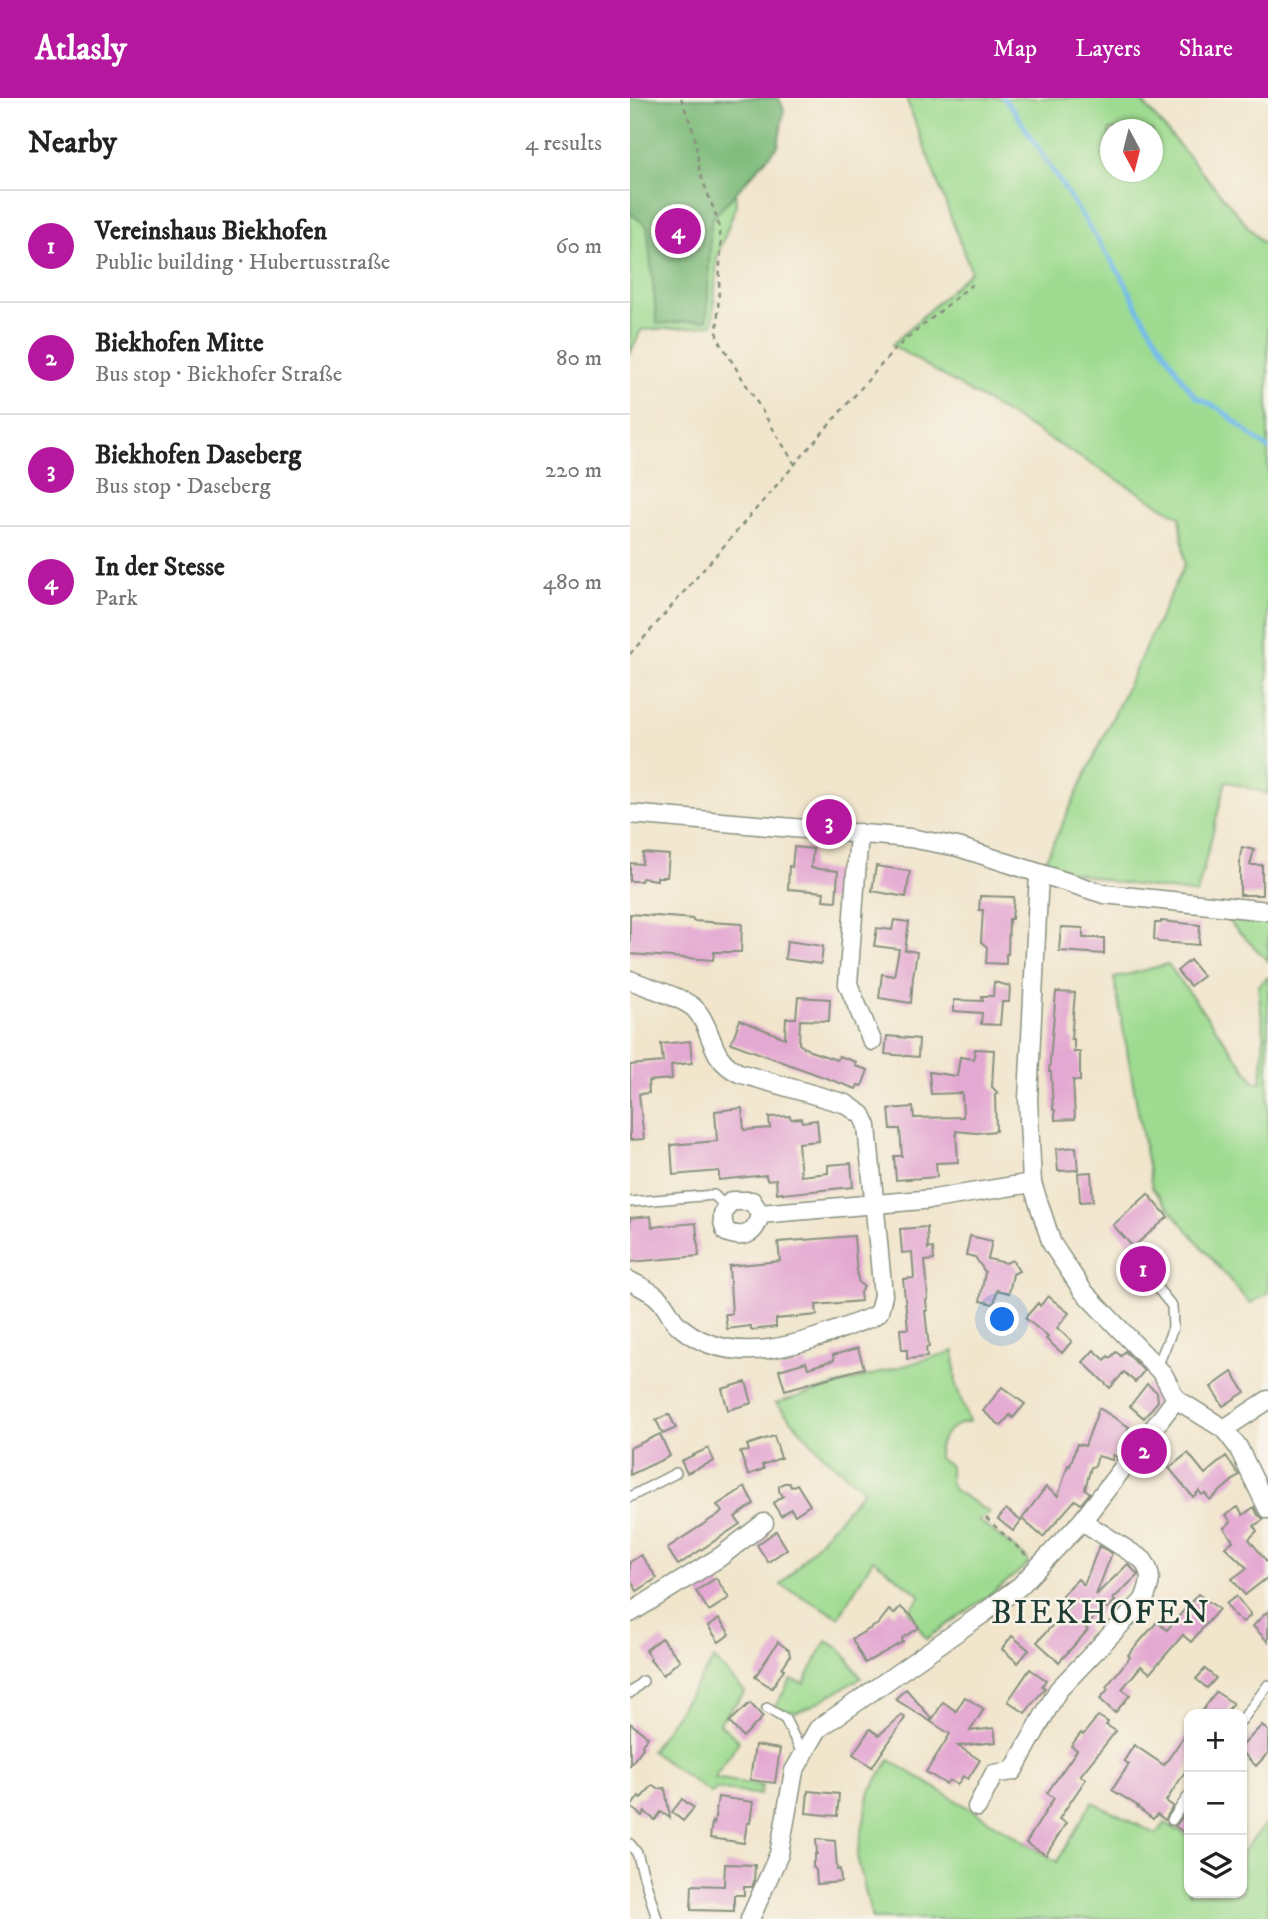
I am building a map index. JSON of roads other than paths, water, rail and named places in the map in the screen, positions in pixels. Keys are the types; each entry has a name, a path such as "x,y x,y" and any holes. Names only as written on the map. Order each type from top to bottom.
{"street":[{"path":"630,814 910,838 958,847 1104,894 1268,911"},
{"path":"859,833 848,984 872,1041"},
{"path":"1039,874 1028,1099 1032,1183 1052,1244 1083,1291 1163,1374 1176,1399 1224,1429 1238,1447 1268,1509"},
{"path":"630,981 692,1006 702,1019 713,1047 727,1068 846,1104 862,1115 867,1126 883,1295 879,1312 872,1317 791,1346 757,1351 729,1349 701,1340 677,1324 658,1298 630,1281"},
{"path":"760,1214 934,1199 1032,1183"},
{"path":"732,1201 752,1201 760,1214 758,1225 742,1236 726,1232 722,1223 725,1206 732,1201"},
{"path":"750,1919 779,1854 794,1770 818,1729 1020,1587 1082,1521 1176,1399"},
{"path":"1224,1429 1268,1400"},
{"path":"977,1807 995,1774 1013,1771 1058,1689 1144,1600 1151,1581 1143,1560 1082,1521"},
{"path":"630,1612 720,1557 764,1523"}],"lane":[{"path":"630,1202 714,1195 725,1206"},
{"path":"1135,1261 1172,1306 1173,1328 1157,1367"},
{"path":"630,1497 676,1474"},
{"path":"630,1693 643,1681"},
{"path":"1247,1713 1268,1685"},
{"path":"767,1708 785,1719 803,1755"},
{"path":"1172,1820 1184,1802"},
{"path":"630,1844 637,1853 657,1919"}],"waterway":[{"path":"1003,98 1013,109 1125,282 1138,309 1185,383 1196,397 1220,409 1268,449"}],"place":[{"name":"In der Stesse","path":"678,231"},
{"name":"Biekhofen Daseberg","path":"829,822"},
{"name":"Vereinshaus Biekhofen","path":"1143,1269"},
{"name":"Biekhofen Mitte","path":"1144,1451"}],"district":[{"name":"BIEKHOFEN","path":"1101,1613"}]}
